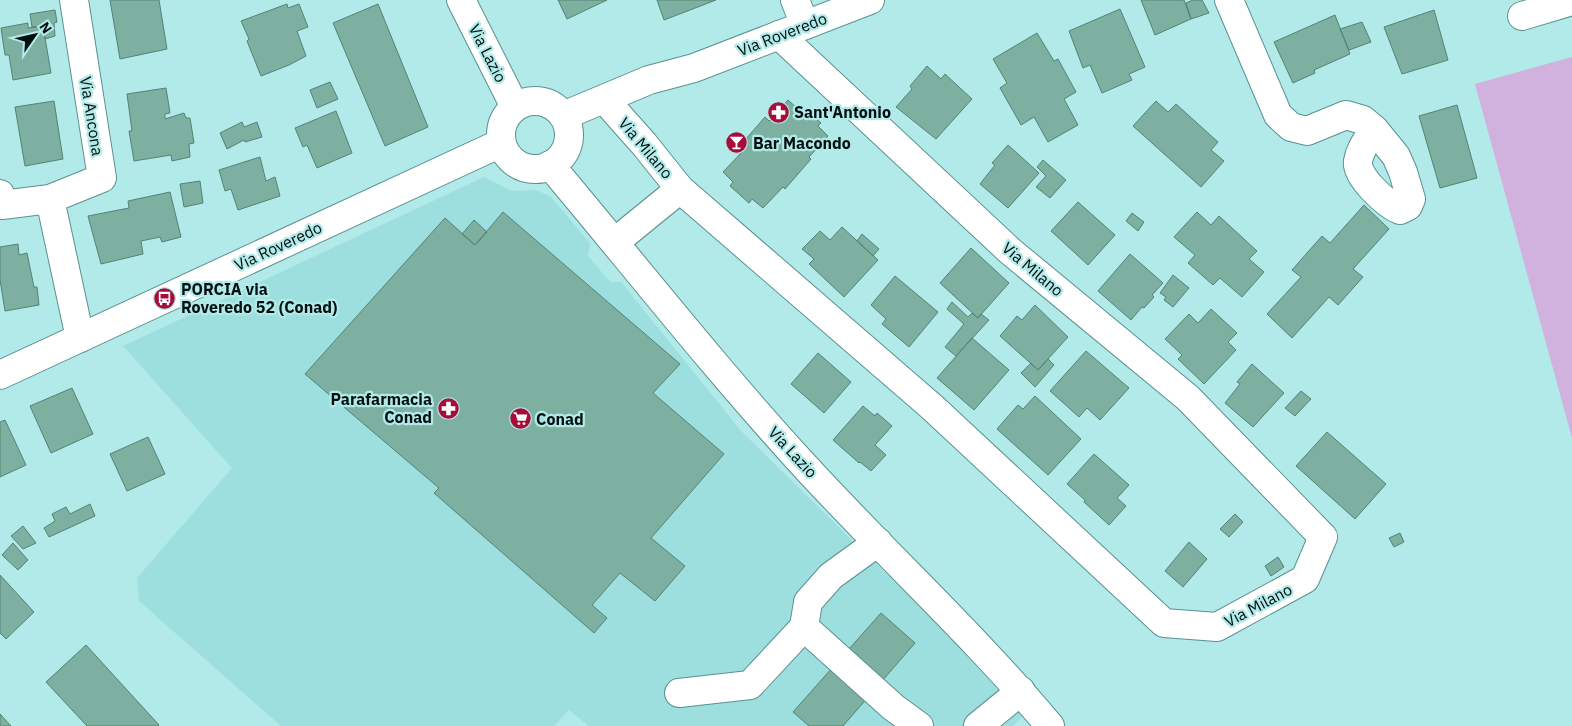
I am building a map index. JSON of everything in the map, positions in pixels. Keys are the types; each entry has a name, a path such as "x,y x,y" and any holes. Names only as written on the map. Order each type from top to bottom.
{"street":[{"name":"Via Ancona","path":"0,194 2,206 50,199 102,178 74,0"},
{"name":"Via Lazio","path":"461,0 515,106"},
{"path":"795,0 805,26"},
{"name":"Via Roveredo","path":"566,122 649,80 694,68 870,0"},
{"path":"1230,0 1278,115 1292,127 1307,131 1346,115 1363,120 1374,129"},
{"path":"1522,16 1572,1"},
{"name":"Via Milano","path":"612,108 680,189 932,406 1164,623 1217,627 1305,579 1323,537 1188,398 1010,251 779,35"},
{"name":"Via Roveredo","path":"566,122 612,108 654,90 694,68"},
{"path":"536,100 551,105 566,122 569,139 566,150 550,166 530,169 520,166 505,152 501,143 500,132 503,122 515,106 525,102 536,100"},
{"name":"Via Roveredo","path":"0,375 501,143"},
{"name":"Via Lazio","path":"550,166 749,404 803,464 1021,691 1050,726"},
{"name":"Via Milano","path":"614,242 680,189"},
{"path":"50,199 80,338"},
{"path":"679,693 750,685 804,627 808,602 831,576 878,542"},
{"path":"804,627 893,707 919,726"},
{"path":"978,726 1021,691"}],"shaded area":[{"path":"1572,57 1572,438 1475,84"},
{"path":"484,177 512,191 536,190 550,196 590,243 588,256 610,282 621,282 742,432 1027,712 1013,726 589,726 569,710 554,726 281,726 139,601 137,578 232,468 123,346"}],"building":[{"path":"110,0 159,0 167,49 120,59"},
{"path":"558,0 607,0 567,19"},
{"path":"657,0 716,0 664,20"},
{"path":"1141,0 1184,0 1191,19 1155,35"},
{"path":"1193,0 1202,0 1209,13 1191,19 1186,3"},
{"path":"287,4 288,8 299,4 308,27 297,31 306,56 261,76 241,21"},
{"path":"378,4 428,127 385,146 333,23"},
{"path":"1120,9 1145,67 1129,74 1132,80 1102,93 1090,65 1083,68 1069,31"},
{"path":"55,10 57,22 54,23 55,36 45,39 43,26 32,27 30,14"},
{"path":"1434,10 1448,60 1402,74 1384,27"},
{"path":"1335,15 1350,54 1314,70 1315,73 1293,83 1274,42"},
{"path":"1362,22 1371,42 1349,50 1340,29"},
{"path":"28,23 28,28 43,26 51,73 13,80 9,55 5,55 1,28"},
{"path":"1037,33 1054,61 1058,59 1076,92 1064,99 1078,125 1048,142 1034,117 1021,125 1000,88 1007,83 993,59"},
{"path":"927,66 941,79 945,74 972,99 936,139 896,107 912,89 910,86"},
{"path":"330,82 338,99 317,108 310,90"},
{"path":"166,88 170,113 165,114 165,119 184,113 186,118 190,118 194,143 189,144 190,157 172,161 171,155 134,161 129,131 132,131 127,94"},
{"path":"788,100 798,109 801,105 821,123 818,126 828,136 809,157 811,159 785,189 783,187 763,208 752,199 749,203 730,186 733,182 723,172 742,152 738,148 765,117 769,121"},
{"path":"54,101 63,159 25,166 15,107"},
{"path":"1156,101 1168,112 1176,104 1218,142 1211,150 1224,161 1201,187 1133,126"},
{"path":"1457,105 1477,178 1440,188 1419,116"},
{"path":"336,111 352,153 317,168 307,145 303,147 295,128"},
{"path":"242,122 244,127 257,122 262,137 245,142 244,140 227,149 220,133"},
{"path":"1008,145 1039,173 1008,208 980,184 995,165 992,163"},
{"path":"260,157 266,181 275,177 280,196 238,210 231,189 225,191 219,170"},
{"path":"1043,160 1066,180 1050,198 1036,187 1046,176 1037,167"},
{"path":"200,181 203,203 184,207 180,184"},
{"path":"170,192 181,237 162,242 160,237 141,241 143,254 101,264 88,216 129,208 128,201"},
{"path":"1078,202 1115,235 1088,265 1051,231"},
{"path":"1364,205 1389,229 1353,269 1363,277 1338,305 1329,297 1292,338 1267,314 1301,277 1292,270 1322,236 1330,243"},
{"name":"Conad","path":"503,212 680,364 653,393 724,454 651,538 685,566 655,601 620,573 592,605 607,618 594,633 434,493 439,488 305,374 445,218 475,245"},
{"path":"1197,212 1211,225 1219,216 1257,251 1249,259 1264,272 1242,297 1220,278 1213,285 1188,263 1195,255 1174,237"},
{"path":"1132,213 1144,222 1138,231 1126,221"},
{"path":"474,220 487,232 475,245 462,234"},
{"path":"842,227 878,260 844,297 809,264 814,259 802,249 820,231 830,240"},
{"path":"862,234 879,249 873,256 857,241"},
{"path":"18,244 19,255 27,253 34,287 37,287 39,305 5,311 0,280 0,247"},
{"path":"971,248 1009,283 978,318 940,283"},
{"path":"1130,254 1163,283 1152,295 1154,297 1131,320 1098,291"},
{"path":"1173,275 1189,288 1173,307 1164,300 1166,297 1160,293"},
{"path":"895,276 938,312 909,347 882,324 886,319 871,305"},
{"path":"952,302 968,317 972,313 978,318 981,314 989,320 956,356 945,347 964,324 947,309"},
{"path":"1035,305 1068,337 1038,370 1000,336 1017,316 1022,320"},
{"path":"1211,309 1237,333 1228,342 1236,350 1204,384 1178,359 1182,355 1165,339 1189,314 1198,323"},
{"path":"972,338 1009,370 974,410 937,378"},
{"path":"1086,351 1129,388 1100,420 1087,408 1079,417 1050,391"},
{"path":"818,353 851,382 824,413 791,384"},
{"path":"1048,359 1054,365 1035,387 1021,373 1031,363 1038,370"},
{"path":"1252,364 1284,393 1253,427 1225,403 1240,384 1237,382"},
{"path":"72,388 93,434 51,453 30,406"},
{"path":"1301,391 1311,399 1295,416 1285,408"},
{"path":"1035,396 1081,439 1048,475 997,429 1018,405 1023,409"},
{"path":"863,406 875,416 877,413 892,426 875,445 886,455 871,471 833,440"},
{"path":"5,420 26,465 0,477 0,422"},
{"path":"1327,432 1386,484 1355,519 1296,466"},
{"path":"148,437 165,474 127,491 110,454"},
{"path":"1094,454 1129,485 1117,498 1126,506 1109,525 1067,484"},
{"path":"90,504 95,516 49,537 44,528 55,521 52,514 66,507 70,514"},
{"path":"1235,514 1243,522 1229,537 1220,529"},
{"path":"23,526 36,543 23,549 11,536"},
{"path":"1400,533 1404,542 1394,547 1389,538"},
{"path":"1189,542 1207,559 1183,587 1165,571"},
{"path":"13,543 28,560 18,570 2,555"},
{"path":"1278,557 1284,567 1271,576 1265,566"},
{"path":"0,575 34,612 6,639 0,633"},
{"path":"881,613 915,643 843,726 809,726 793,712"},
{"path":"86,645 158,726 87,726 46,682"},
{"path":"0,714 11,726 0,726"}],"place":[{"name":"Sant'Antonio","path":"778,112"},
{"name":"Bar Macondo","path":"737,143"},
{"name":"PORCIA via Roveredo 52 (Conad)","path":"165,298"},
{"name":"Parafarmacia Conad","path":"448,408"},
{"name":"Conad","path":"520,419"}]}
